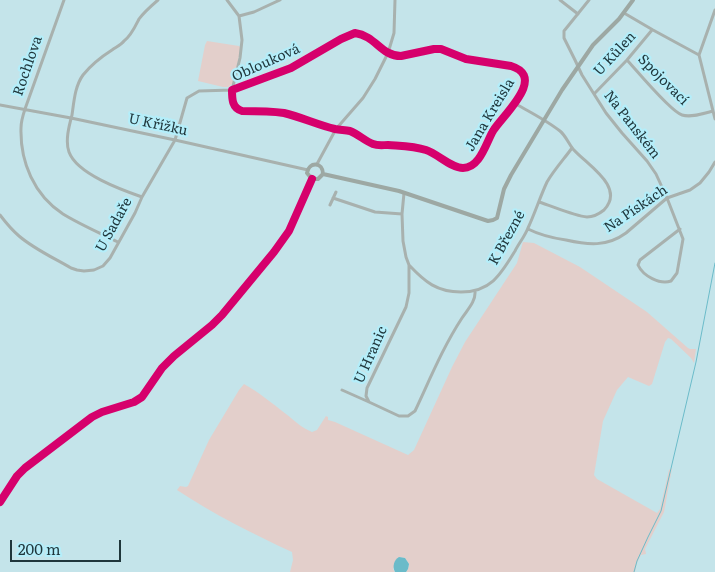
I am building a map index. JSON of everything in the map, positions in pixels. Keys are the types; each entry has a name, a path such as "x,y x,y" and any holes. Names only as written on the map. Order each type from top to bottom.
{"street":[{"name":"Rochlova","path":"64,0 25,109 21,126 23,156 32,181 42,196 62,213 118,242"},
{"path":"142,197 107,184 88,172 73,159 67,142 76,89 82,76 92,65 124,41 140,18 158,0"},
{"path":"228,0 239,16 242,40 240,58 232,90"},
{"path":"239,16 254,12 280,0"},
{"path":"323,174 318,179 312,179 308,176 308,170 312,165 317,164 336,129 363,98 375,79 388,53 394,33 395,0"},
{"path":"560,0 578,14 589,0"},
{"path":"323,174 399,191 488,221 497,218 504,189 544,119 593,45 633,0"},
{"path":"715,10 699,55 715,119"},
{"path":"624,12 699,55"},
{"name":"Na Panském","path":"578,14 563,34 582,76 616,127 647,161 656,174 680,229"},
{"name":"U Kůlen","path":"594,94 653,30"},
{"name":"Oblouková","path":"336,129 286,114 242,111 234,106 232,102 232,90 291,68 341,39 356,33 368,37 388,53"},
{"name":"Jana Kreisla","path":"336,129 349,131 375,145 411,147 426,150 457,167 469,167 477,161 498,123 525,86 524,74 518,68 466,59 441,49 401,56 388,53"},
{"name":"Spojovací","path":"627,60 670,107 679,114 690,116 713,111"},
{"name":"U Sadaře","path":"0,215 14,232 28,243 77,270 94,270 103,266 110,258 136,213 142,197 175,140 188,98 199,91 232,90"},
{"path":"514,103 544,119 566,137 572,148 608,184 610,193 608,204 601,212 589,217 539,202"},
{"name":"U Křížku","path":"1,105 175,140 308,170"},
{"name":"K Březné","path":"475,291 486,286 500,274 528,229 551,176 572,148"},
{"name":"Na Pískách","path":"528,229 548,237 590,245 602,244 620,237 667,198 683,193 700,183 715,162"},
{"path":"317,164 322,168 323,174"},
{"path":"0,502 17,476 25,468 92,417 134,402 142,397 162,368 222,315 289,232 312,179"},
{"path":"330,204 336,192"},
{"name":"U Hranic","path":"404,193 402,214 404,248 409,265 409,293 367,388 366,396 369,402 399,416 408,416 415,411 444,349 476,298 475,291"},
{"path":"333,198 375,212 402,214"},
{"path":"680,229 683,242 677,273 674,278 668,282 661,282 642,272 638,265 640,260 680,229"},
{"path":"409,265 421,278 442,290 453,292 475,291"},
{"path":"342,390 369,402"}],"shaded area":[{"path":"207,41 239,46 241,48 233,83 229,87 198,81"},
{"path":"523,242 534,243 580,267 647,312 688,348 696,349 694,363 691,358 668,338 665,342 652,384 649,386 628,377 617,390 603,421 594,475 597,479 657,513 660,509 669,470 672,468 664,512 645,549 646,554 641,555 637,563 635,572 406,572 409,564 405,558 399,557 393,569 395,572 290,572 293,560 292,552 233,523 177,490 180,486 188,486 209,440 244,384 312,432 317,430 326,416 328,420 408,455 414,450 465,342 517,263"}],"water":[{"path":"399,557 405,558 409,564 406,572 395,572 394,563"}],"waterway":[{"path":"634,572 637,561 661,511 696,362 715,263"}],"cycle path":[{"path":"355,33 368,38 383,50 394,55 401,56 441,49 466,59 511,66 521,71 525,79 524,87 513,106 493,131 478,159 474,164 463,168 454,166 431,152 421,149 407,146 375,145 350,131 329,127 284,113 242,111 234,105 232,90 291,68 355,33"},
{"path":"0,502 17,476 25,468 92,417 134,402 142,397 162,368 222,315 289,231 312,179"}]}
